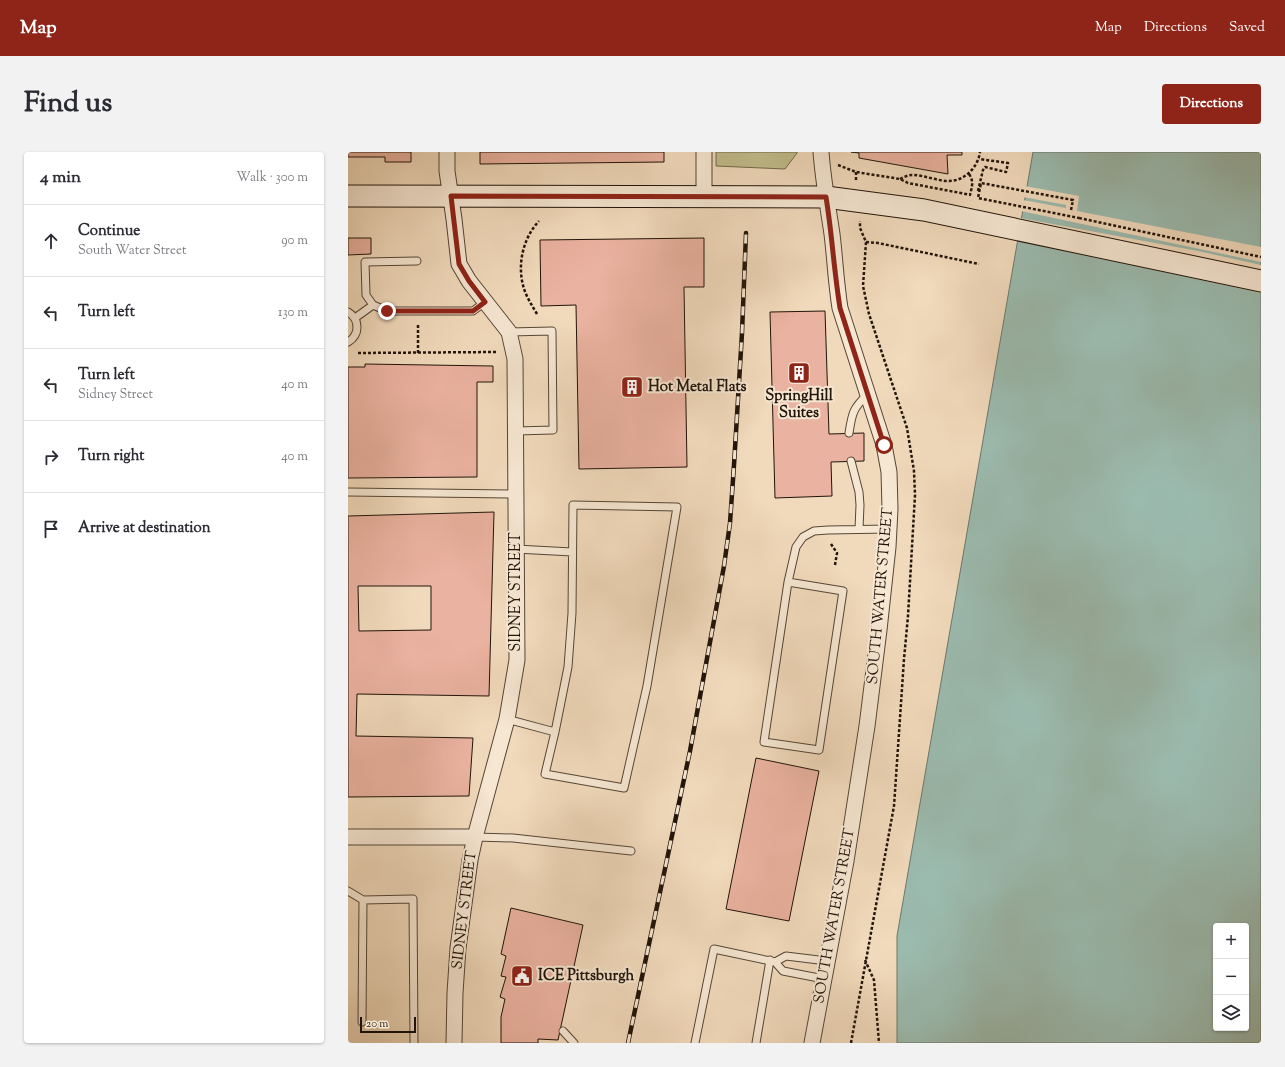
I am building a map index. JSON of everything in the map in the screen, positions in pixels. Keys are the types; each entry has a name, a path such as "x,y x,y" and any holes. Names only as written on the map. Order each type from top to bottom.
{"main road":[{"path":"348,196 826,197 924,210 1261,281"}],"street":[{"name":"SIDNEY STREET","path":"448,152 448,171 459,264 469,281 509,332 515,359 516,431 517,660 507,719 475,836 470,860 458,948 454,1043"},
{"path":"704,152 704,196"},
{"name":"SOUTH WATER STREET","path":"812,1043 853,816 867,726 879,630 890,509 889,472 884,445 840,308 821,152"},
{"path":"348,837 475,836"}],"lane":[{"path":"417,261 365,262 366,295 373,305 387,311 473,311 485,302"},
{"path":"355,318 373,305"},
{"path":"348,312 355,318 357,330 355,336 348,342"},
{"path":"509,332 552,331 553,430 516,431"},
{"path":"849,433 852,413 868,394"},
{"path":"851,462 860,498 859,529"},
{"path":"348,492 516,494"},
{"path":"572,505 677,507 647,686 624,788 545,774 555,732 568,667 572,613 572,505"},
{"path":"788,582 843,591 818,750 764,742 788,582 796,547 803,537 814,531 889,529"},
{"path":"516,549 572,552"},
{"path":"507,719 555,732"},
{"path":"475,836 513,838 631,851"},
{"path":"348,891 363,900 414,899 414,1043"},
{"path":"362,1022 363,900"},
{"path":"695,1043 714,949 773,961 786,956 827,961"},
{"path":"773,961 783,972 824,979"},
{"path":"756,1043 773,961"},
{"path":"563,1031 574,1043"}],"path":[{"path":"900,179 910,175 949,181 956,180 970,174 979,159 980,152"},
{"path":"978,191 983,170 985,168 1006,172 1008,163 979,159"},
{"path":"836,164 856,172 900,179 908,183 971,195 973,183 970,174"},
{"path":"856,172 856,181"},
{"path":"1072,210 1073,200 981,183 978,198 1261,257"},
{"path":"536,314 525,293 521,274 524,248 528,236 538,221"},
{"path":"860,228 866,242 878,243 979,264"},
{"path":"418,325 418,353"},
{"path":"358,353 497,352"},
{"path":"831,544 838,553 835,565"},
{"path":"865,960 874,980 879,1043"}],"shaded area":[{"path":"716,152 797,153 785,169 716,166"},
{"path":"1033,152 1261,152 1261,1043 897,1043 897,936"}],"pier":[{"path":"1025,186 1079,196 1077,211 1261,247 1261,262 1021,211 1023,200 1066,208 1066,205 1023,197"},
{"path":"1020,218 1198,251 1261,265 1261,293 1016,240"}],"building":[{"path":"348,152 411,152 411,162 385,162 385,157 348,157"},
{"path":"480,152 664,152 664,162 480,164"},
{"path":"851,152 962,152 962,155 947,155 948,174 859,158 859,153"},
{"path":"348,238 371,238 371,254 348,255"},
{"name":"Hot Metal Flats","path":"704,238 704,287 684,287 687,467 579,469 576,305 541,306 540,240"},
{"name":"SpringHill Suites","path":"825,311 829,434 864,433 864,461 831,462 832,496 775,498 770,312"},
{"path":"365,364 493,366 493,382 477,382 477,477 348,478 348,367 365,367"},
{"path":"494,512 489,696 357,694 356,736 473,738 469,796 348,797 348,516","holes":["358,586 431,586 431,630 359,631"]},
{"path":"756,758 819,771 789,921 726,909"},
{"path":"511,908 583,925 558,1040 538,1039 538,1043 501,1043 501,1017 505,999 500,997 506,977 501,976 506,956 501,954"}],"railway":[{"path":"628,1043 690,751 724,566 730,523 734,465 746,233"}],"place":[{"name":"SpringHill Suites","path":"799,373"},
{"name":"Hot Metal Flats","path":"632,387"},
{"name":"ICE Pittsburgh","path":"522,976"}],"route":[{"path":"387,311 473,311 485,302 469,281 459,264 451,196 826,197 840,308 884,445"}]}
